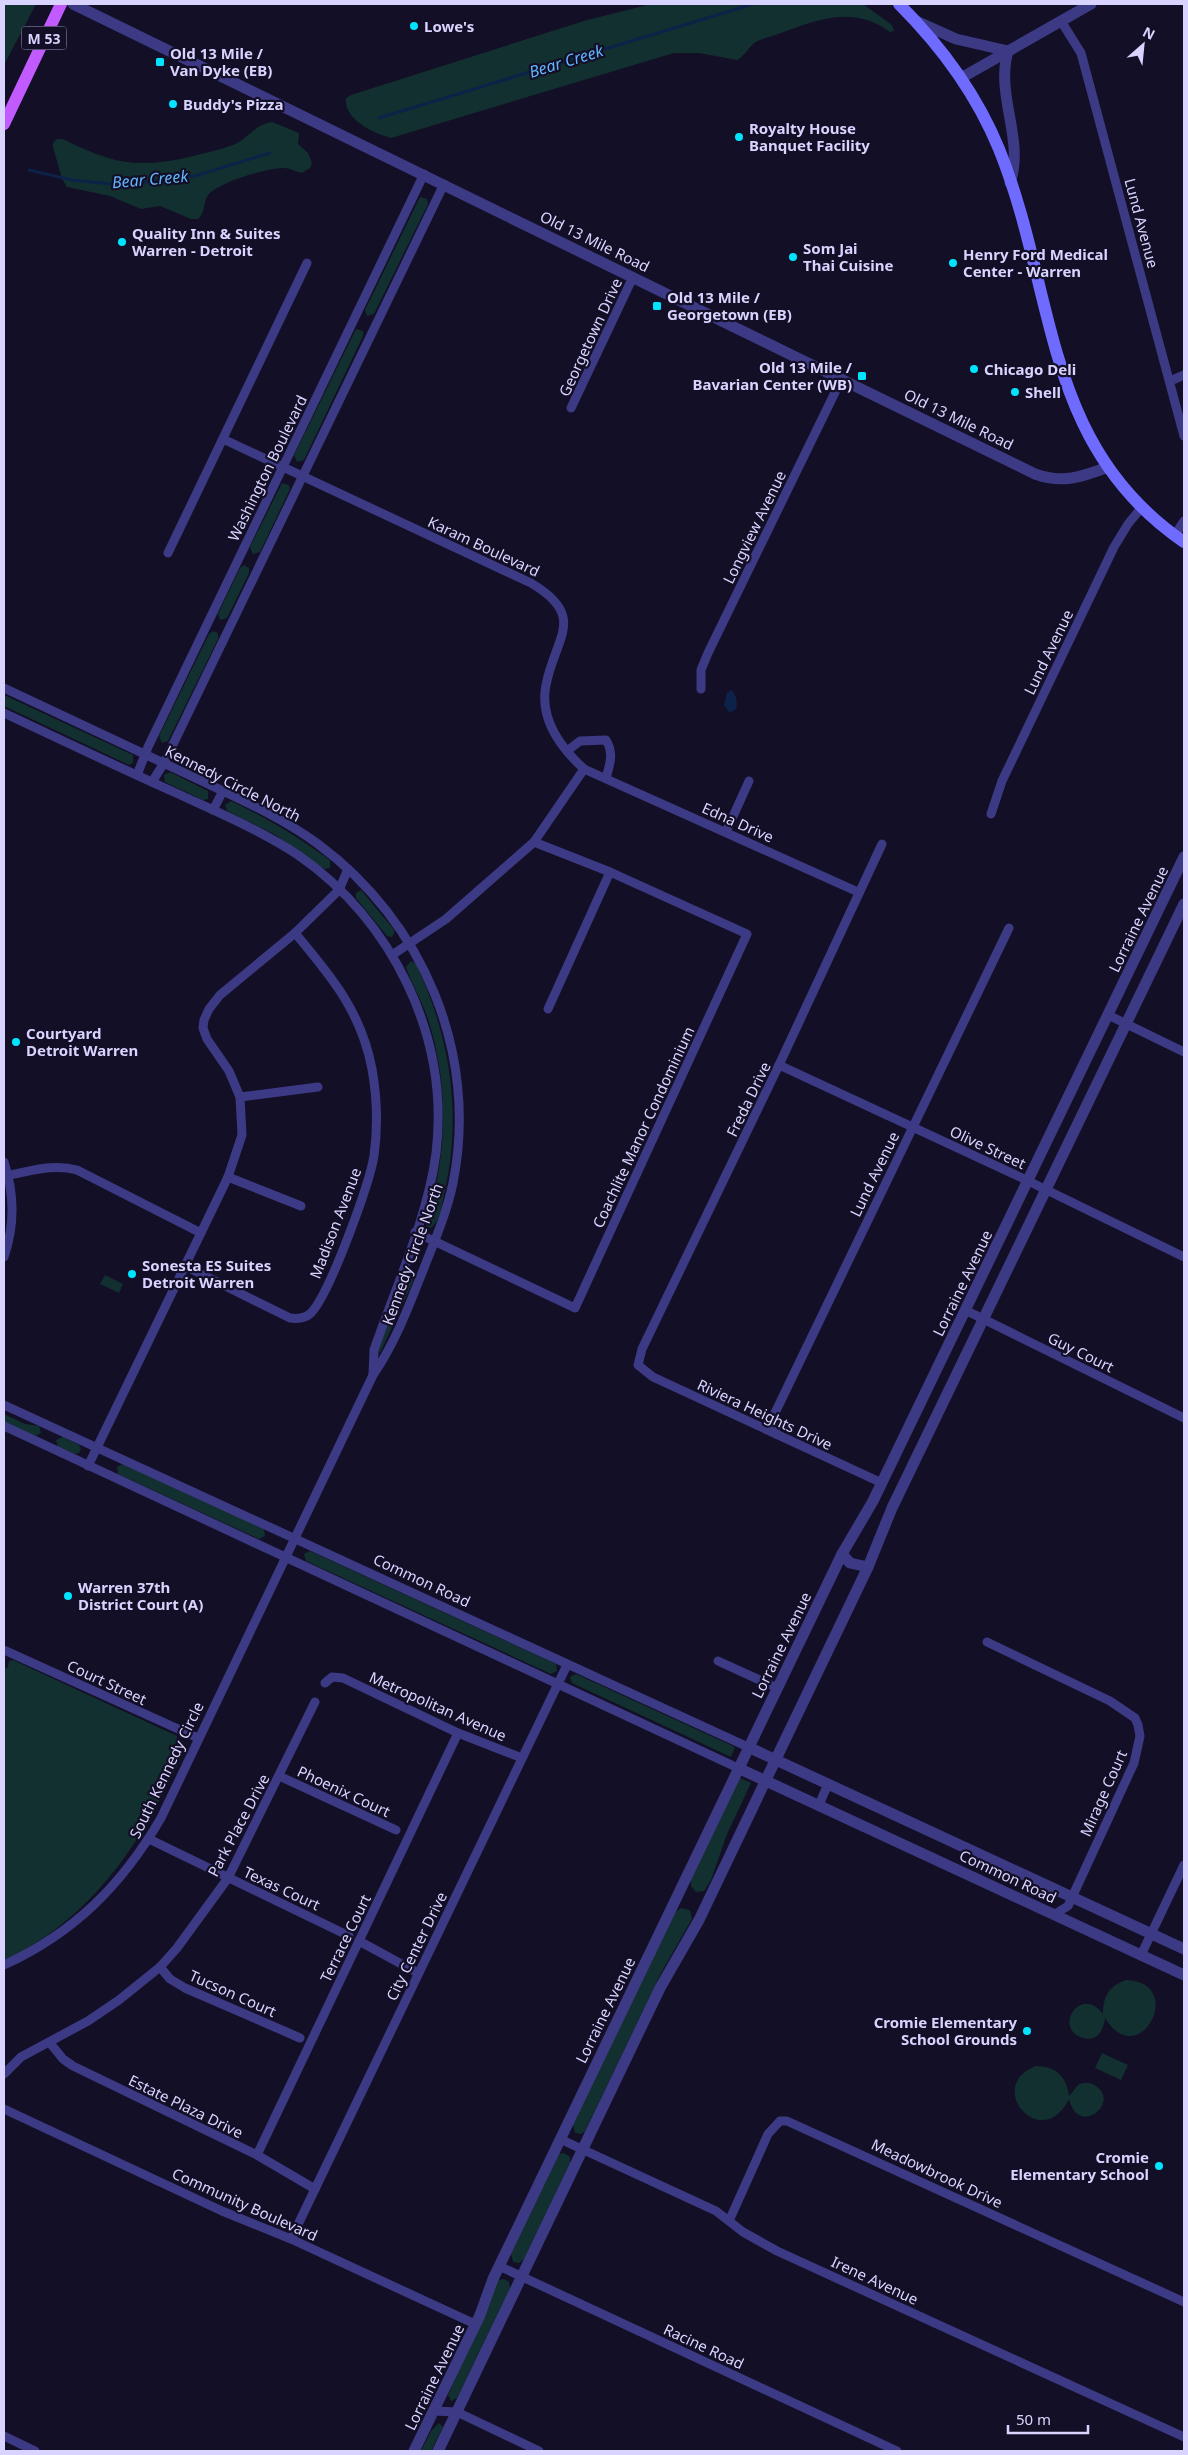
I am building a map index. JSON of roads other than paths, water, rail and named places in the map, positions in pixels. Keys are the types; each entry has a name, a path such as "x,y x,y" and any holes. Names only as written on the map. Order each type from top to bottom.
{"main road":[{"name":"M 53","path":"4,124 61,4"},
{"path":"899,4 916,21 962,78 991,130 1010,184 1068,389 1082,424 1108,467 1142,507 1180,538"}],"street":[{"name":"Old 13 Mile Road","path":"73,4 1047,478 1072,479 1108,467"},
{"path":"962,78 1091,4"},
{"path":"916,21 956,39 1008,51"},
{"name":"Lund Avenue","path":"1061,21 1081,53 1184,436"},
{"path":"1008,51 1003,79 1014,137 1015,169 1010,184"},
{"name":"Washington Boulevard","path":"137,775 144,754 424,174"},
{"path":"152,782 164,763 444,184"},
{"path":"168,553 307,263"},
{"name":"Georgetown Drive","path":"571,408 633,277"},
{"path":"1170,381 1184,376"},
{"name":"Longview Avenue","path":"701,690 701,670 708,653 842,378"},
{"name":"Karam Boulevard","path":"224,438 302,477 531,583 556,601 563,616 563,637 546,686 545,710 555,734 567,751 584,769"},
{"name":"Lund Avenue","path":"991,814 1002,781 1114,547 1128,524 1142,507"},
{"path":"1180,538 1184,521"},
{"name":"Kennedy Circle North","path":"4,688 223,791 288,824 348,869 388,912 410,944 432,987 445,1022 454,1058 458,1098 458,1150 453,1183 435,1241 402,1323 386,1356 373,1375 294,1538"},
{"name":"Kennedy Circle North","path":"4,713 213,810 285,847 340,890 366,918 392,955 414,997 434,1066 437,1101 436,1152 431,1181 374,1350 373,1375"},
{"path":"567,751 580,741 606,740 612,749 606,778"},
{"path":"392,955 410,944 471,898 534,842 584,769"},
{"name":"Edna Drive","path":"584,769 858,892"},
{"path":"726,832 749,781"},
{"path":"213,810 223,791"},
{"name":"Coachlite Manor Condominium","path":"415,1232 575,1308 747,934 610,872 534,842"},
{"name":"Freda Drive","path":"638,1365 642,1349 779,1065 882,844"},
{"name":"Lorraine Avenue","path":"414,2451 475,2324 499,2266 748,1747 842,1554 869,1510 882,1484 1184,857"},
{"path":"88,1466 228,1177 242,1136 240,1097 229,1071 207,1039 203,1028 204,1020 220,995 294,933 340,890 348,869"},
{"path":"548,1009 610,872"},
{"path":"438,2451 663,1982 698,1920 776,1759 868,1567 892,1508 1184,904"},
{"name":"Lund Avenue","path":"776,1434 773,1417 1009,928"},
{"name":"Madison Avenue","path":"184,1266 290,1318 302,1318 309,1314 322,1295 368,1182 374,1156 377,1111 372,1068 361,1030 338,986 294,933"},
{"path":"1108,1014 1184,1052"},
{"name":"Olive Street","path":"779,1065 1028,1181 1184,1257"},
{"path":"240,1097 318,1086"},
{"path":"4,1162 13,1217 4,1257"},
{"path":"6,1176 46,1167 66,1167 77,1170 201,1233"},
{"path":"228,1177 302,1206"},
{"name":"Guy Court","path":"966,1310 1184,1418"},
{"name":"Riviera Heights Drive","path":"638,1365 653,1377 882,1484"},
{"name":"Common Road","path":"4,1405 567,1665 1072,1895 1184,1949"},
{"name":"Common Road","path":"4,1426 1184,1975"},
{"name":"South Kennedy Circle","path":"4,1965 43,1944 73,1924 118,1881 149,1839 176,1787 294,1538"},
{"path":"842,1554 850,1563 868,1567"},
{"name":"Mirage Court","path":"987,1642 1110,1701 1135,1718 1138,1725 1140,1736 1134,1763 1068,1906 1055,1914"},
{"name":"Court Street","path":"4,1650 198,1738"},
{"path":"718,1661 777,1688"},
{"name":"City Center Drive","path":"291,2239 567,1665"},
{"name":"Metropolitan Avenue","path":"325,1683 332,1677 343,1678 458,1734 522,1758"},
{"name":"Park Place Drive","path":"4,2074 21,2057 50,2043 119,2000 160,1967 177,1948 228,1878 315,1702"},
{"name":"Terrace Court","path":"257,2154 458,1734"},
{"name":"Phoenix Court","path":"279,1776 396,1830"},
{"path":"819,1805 828,1784"},
{"name":"Texas Court","path":"149,1839 349,1936"},
{"path":"1141,1955 1184,1865"},
{"path":"359,1941 418,1973"},
{"name":"Tucson Court","path":"160,1967 170,1979 185,1988 300,2038"},
{"name":"Estate Plaza Drive","path":"50,2043 63,2060 73,2066 257,2154 315,2189"},
{"name":"Community Boulevard","path":"4,2109 222,2211 291,2239 475,2324"},
{"name":"Meadowbrook Drive","path":"729,2221 768,2134 780,2121 787,2121 1184,2302"},
{"name":"Irene Avenue","path":"560,2138 716,2211 743,2232 777,2251 1184,2437"},
{"name":"Racine Road","path":"499,2266 897,2451"},
{"path":"434,2411 456,2412 539,2451"},
{"path":"4,2436 35,2451"}],"water":[{"path":"731,690 737,704 736,709 730,713 724,705 727,693"}],"waterway":[{"name":"Bear Creek","path":"379,118 753,4"},
{"name":"Bear Creek","path":"29,170 72,180 122,185 195,176 270,153"}],"place":[{"name":"Lowe's","path":"414,26"},
{"name":"Old 13 Mile / Van Dyke (EB)","path":"160,62"},
{"name":"Buddy's Pizza","path":"173,104"},
{"name":"Royalty House Banquet Facility","path":"739,137"},
{"name":"Quality Inn & Suites Warren - Detroit","path":"122,242"},
{"name":"Som Jai Thai Cuisine","path":"793,257"},
{"name":"Henry Ford Medical Center - Warren","path":"953,263"},
{"name":"Old 13 Mile / Georgetown (EB)","path":"657,306"},
{"name":"Chicago Deli","path":"974,369"},
{"name":"Old 13 Mile / Bavarian Center (WB)","path":"862,376"},
{"name":"Shell","path":"1015,392"},
{"name":"Courtyard Detroit Warren","path":"16,1042"},
{"name":"Sonesta ES Suites Detroit Warren","path":"132,1274"},
{"name":"Warren 37th District Court (A)","path":"68,1596"},
{"name":"Cromie Elementary School Grounds","path":"1027,2031"},
{"name":"Cromie Elementary School","path":"1159,2166"}]}
